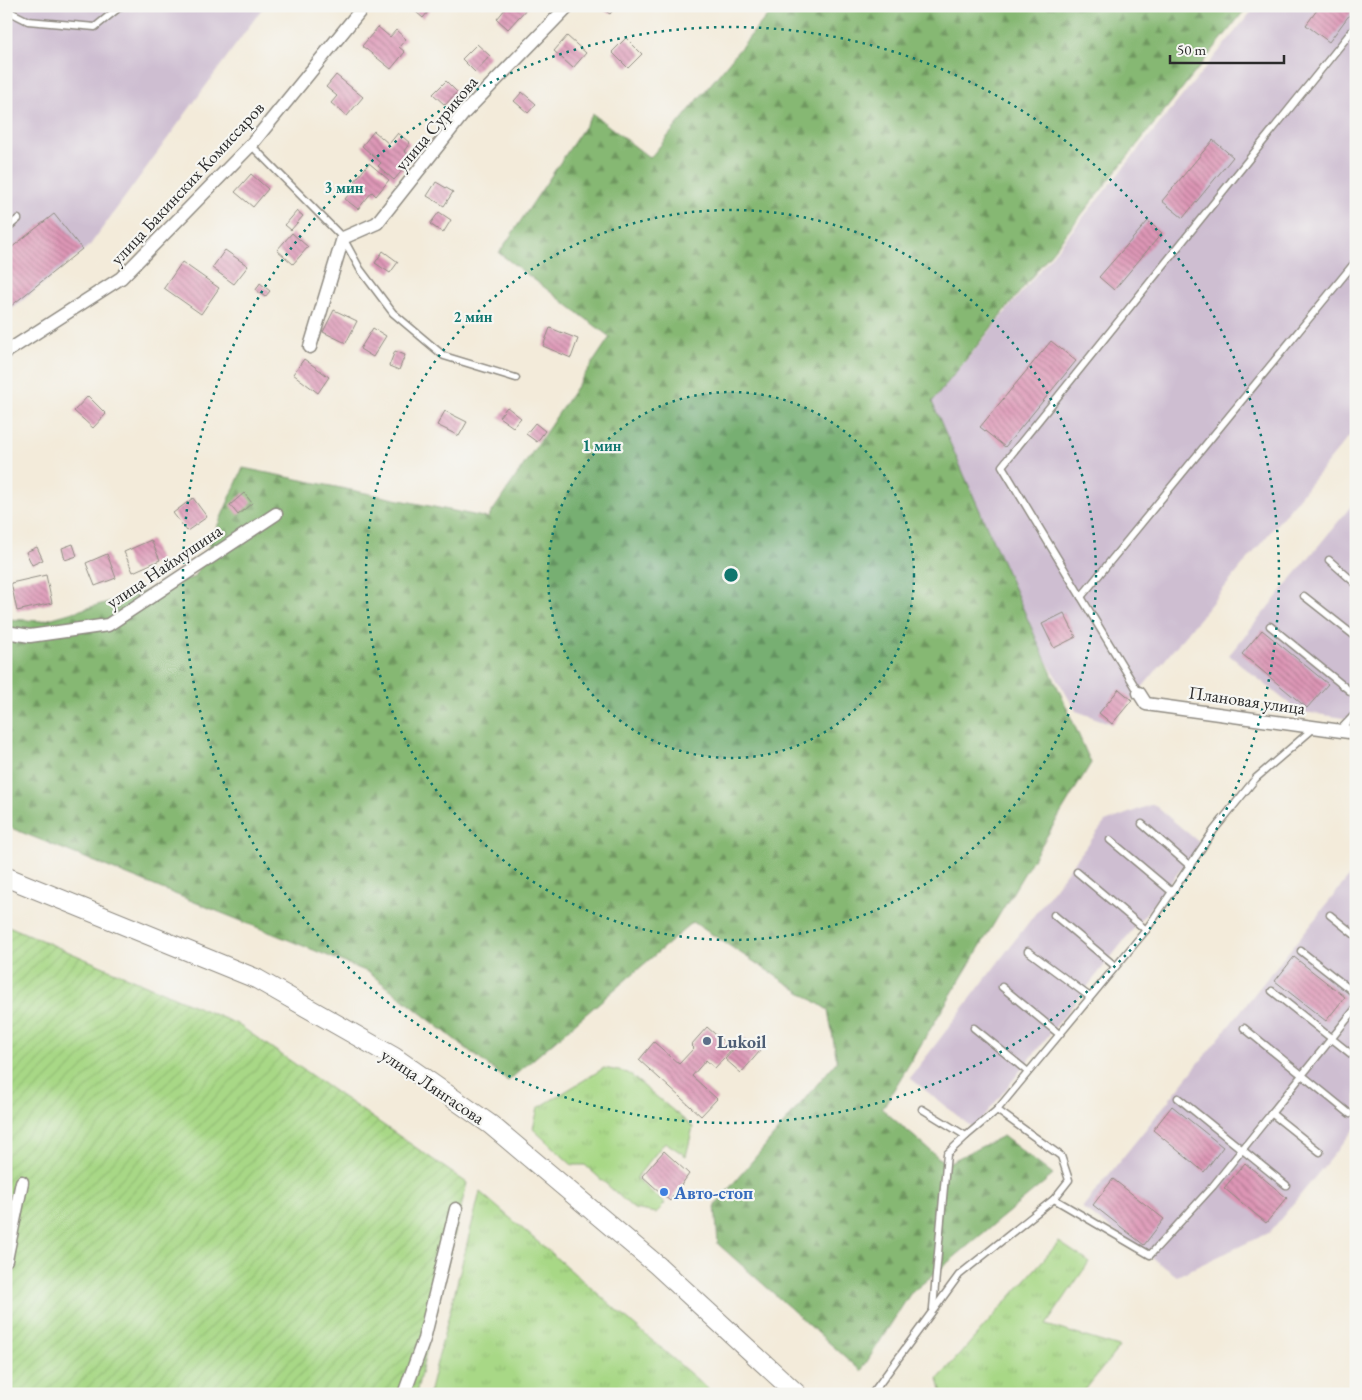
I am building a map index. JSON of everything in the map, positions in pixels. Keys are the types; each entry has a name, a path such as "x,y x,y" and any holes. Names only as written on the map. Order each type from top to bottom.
{"main road":[{"name":"улица Лянгасова","path":"6,877 258,979 394,1057 490,1125 657,1265 797,1394"}],"street":[{"name":"улица Бакинских Комиссаров","path":"6,352 121,278 251,145 364,6"},
{"name":"улица Сурикова","path":"343,238 377,223 463,114 568,6"},
{"path":"310,347 343,238"},
{"name":"улица Наймушина","path":"6,632 30,636 108,625 276,514"},
{"name":"Плановая улица","path":"1139,693 1146,704 1356,734"},
{"path":"6,1260 22,1182"},
{"path":"404,1394 424,1339 456,1209"}],"lane":[{"path":"6,10 28,21 95,27 121,6"},
{"path":"1139,693 1002,466 1356,26"},
{"path":"251,145 343,238 360,269 393,313 444,356 516,378"},
{"path":"6,229 18,219"},
{"path":"1081,597 1356,261"},
{"path":"1329,560 1356,584"},
{"path":"1304,596 1356,637"},
{"path":"1270,626 1356,696"},
{"path":"1339,731 1356,713"},
{"path":"933,1310 947,1154 997,1110 1146,930 1214,830 1256,778 1315,727"},
{"path":"1142,824 1190,866"},
{"path":"1110,840 1172,892"},
{"path":"1077,872 1146,930"},
{"path":"1054,915 1115,966"},
{"path":"1330,915 1356,936"},
{"path":"1028,951 1090,997"},
{"path":"1301,951 1352,991 1356,999"},
{"path":"1002,987 1059,1034"},
{"path":"1272,991 1356,1058"},
{"path":"1054,1199 1150,1255 1213,1186 1356,1008"},
{"path":"974,1028 1028,1072"},
{"path":"1244,1028 1350,1114"},
{"path":"1178,1098 1286,1185"},
{"path":"922,1109 966,1136"},
{"path":"872,1394 959,1275 1054,1199 1069,1180 1061,1156 997,1110"},
{"path":"1270,1113 1320,1152"}],"shaded area":[{"path":"6,6 264,6 90,245 6,314"},
{"path":"1256,6 1356,6 1356,428 1112,724 1076,711 949,494 932,402"},
{"path":"1356,500 1356,720 1298,711 1229,655"},
{"path":"1153,804 1201,844 974,1129 910,1078 1105,822"},
{"path":"1356,868 1356,1127 1270,1232 1177,1276 1082,1208"}],"green space":[{"path":"775,6 1248,6 932,402 1091,763 882,1109 946,1164 1003,1136 1053,1175 910,1294 861,1371 718,1244 715,1205 837,1061 828,1010 693,922 508,1081 368,972 6,826 6,619 42,621 195,577 243,468 488,518 610,337 499,253 593,114 650,158"},
{"path":"6,925 237,1024 467,1183 416,1394 6,1394"},
{"path":"604,1068 628,1073 693,1127 686,1156 665,1142 636,1178 665,1204 656,1213 634,1209 585,1165 572,1165 533,1129 538,1108"},
{"path":"480,1192 714,1394 429,1394"},
{"path":"1059,1242 1089,1262 1046,1325 1119,1347 1082,1394 942,1394 938,1379"}],"building":[{"path":"409,6 433,6 423,18"},
{"path":"504,6 529,6 508,29 497,19 506,8"},
{"path":"598,6 622,6 619,10 615,7 610,14"},
{"path":"1320,6 1356,6 1329,42 1306,25"},
{"path":"378,27 390,37 396,30 406,39 399,47 405,52 391,69 362,46"},
{"path":"567,36 586,53 573,68 554,51"},
{"path":"626,38 642,54 628,68 612,52"},
{"path":"477,44 490,56 475,72 462,59"},
{"path":"336,75 363,97 347,116 331,103 337,96 326,87"},
{"path":"446,81 457,92 445,105 433,94"},
{"path":"522,92 536,104 528,113 514,101"},
{"path":"374,131 389,144 398,133 410,143 404,151 413,158 394,180 378,166 381,163 362,146"},
{"path":"1213,140 1233,157 1183,218 1162,201"},
{"path":"369,163 389,180 376,196 372,192 358,209 345,199 358,183 355,181"},
{"path":"251,174 268,189 253,207 235,192"},
{"path":"436,182 453,192 444,206 427,196"},
{"path":"297,211 303,216 291,230 285,225"},
{"path":"439,212 451,220 443,233 430,224"},
{"path":"54,214 82,249 6,310 6,252"},
{"path":"1148,221 1162,233 1114,290 1099,277"},
{"path":"292,233 308,247 293,264 277,250"},
{"path":"225,250 248,266 234,284 212,268"},
{"path":"383,251 398,262 390,273 375,263"},
{"path":"182,262 219,288 201,314 164,288"},
{"path":"260,283 270,291 265,297 256,290"},
{"path":"334,310 357,321 346,343 323,332"},
{"path":"373,328 386,336 373,357 360,349"},
{"path":"550,328 578,339 571,358 543,346"},
{"path":"1051,341 1076,361 1005,447 980,427"},
{"path":"395,351 405,355 399,370 389,366"},
{"path":"304,359 329,377 318,393 293,374"},
{"path":"88,396 106,414 93,428 74,411"},
{"path":"507,407 521,418 513,427 499,417"},
{"path":"445,411 467,422 459,436 437,425"},
{"path":"535,423 545,431 537,442 526,434"},
{"path":"244,493 252,503 238,515 230,505"},
{"path":"193,498 207,517 187,531 173,513"},
{"path":"151,540 160,560 133,572 124,552"},
{"path":"73,544 77,556 65,560 62,548"},
{"path":"37,547 43,560 32,565 26,552"},
{"path":"107,554 116,578 95,586 86,563"},
{"path":"46,575 52,603 17,611 11,583"},
{"path":"1064,613 1076,637 1054,648 1042,624"},
{"path":"1262,630 1328,684 1307,708 1242,654"},
{"path":"1119,689 1132,700 1112,724 1099,713"},
{"path":"1294,957 1345,997 1326,1021 1275,981"},
{"path":"707,1027 732,1049 715,1068 706,1060 692,1076 717,1099 701,1116 639,1060 654,1042 679,1064 694,1048 691,1045"},
{"path":"744,1038 760,1051 741,1073 725,1059"},
{"path":"1172,1106 1223,1147 1204,1172 1153,1130"},
{"path":"664,1151 689,1174 670,1201 642,1176"},
{"path":"1245,1163 1287,1198 1266,1223 1224,1188"},
{"path":"1113,1179 1164,1219 1144,1245 1093,1205"}],"place":[{"name":"Lukoil","path":"707,1041"},
{"name":"Авто-стоп","path":"664,1192"}]}
